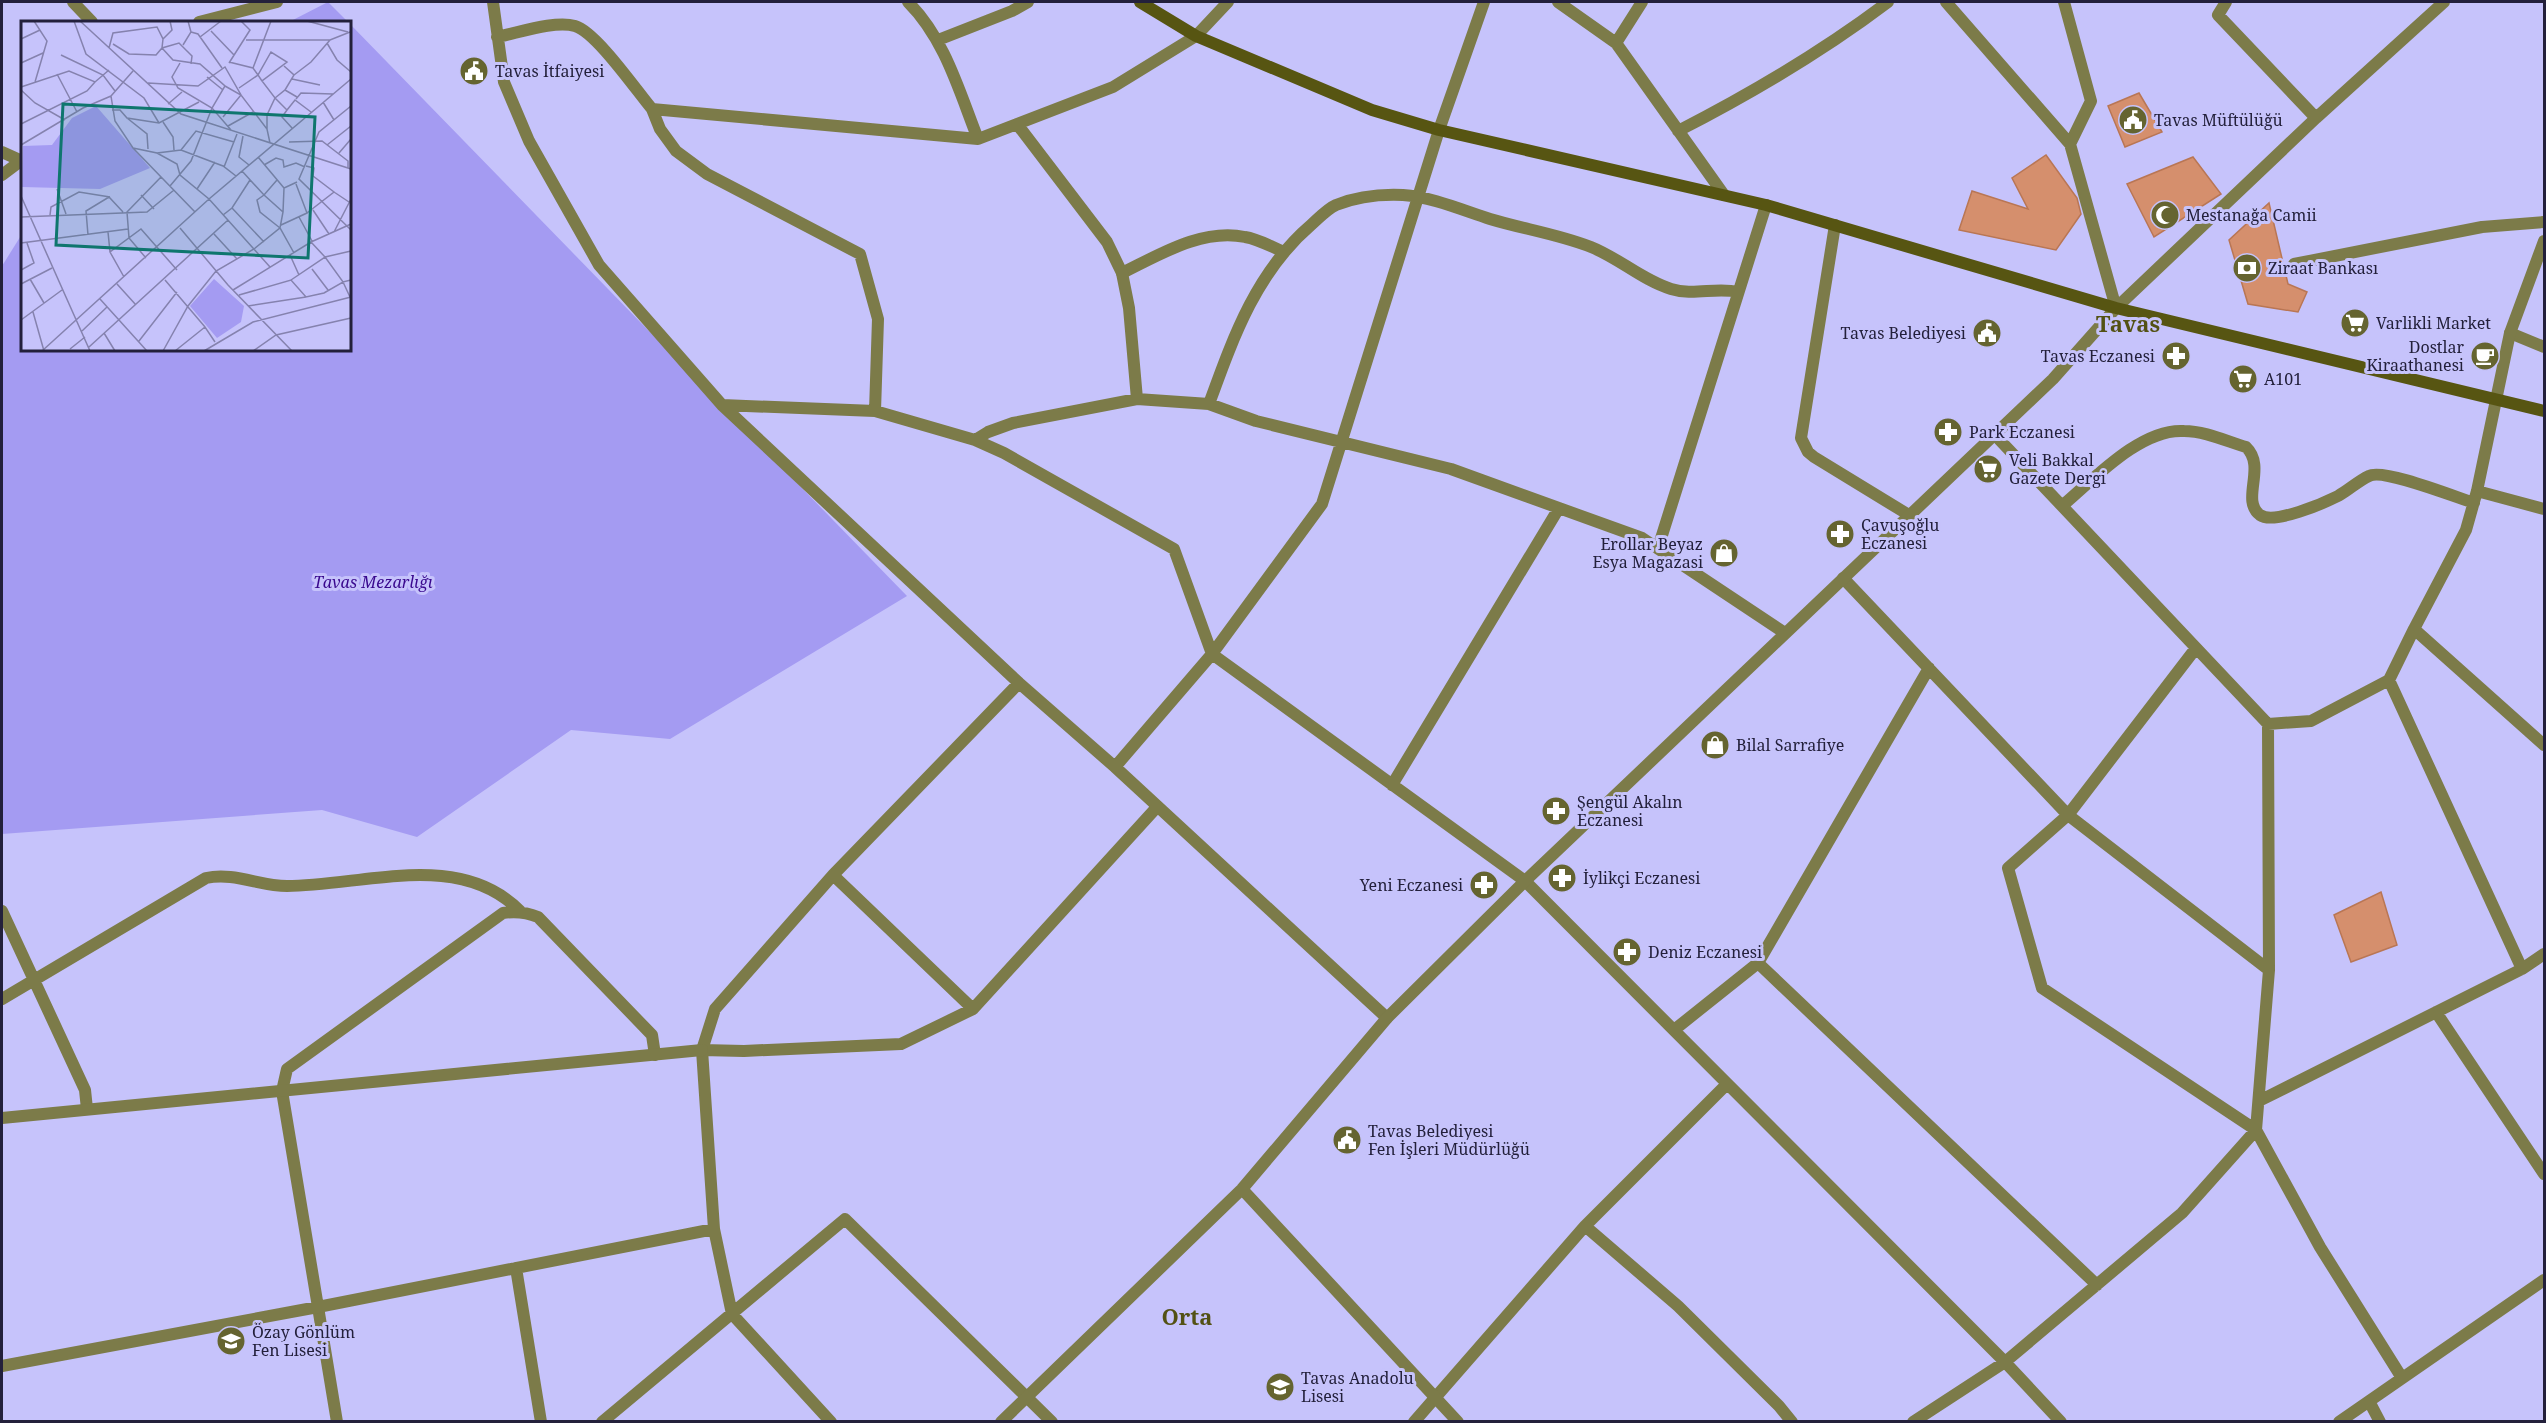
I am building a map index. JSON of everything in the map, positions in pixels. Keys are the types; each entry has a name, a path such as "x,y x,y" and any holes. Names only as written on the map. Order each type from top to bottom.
{"main road":[{"path":"1140,2 1196,36 1372,110 1439,130 1766,205 2116,308 2544,411"}],"street":[{"path":"73,2 92,21"},
{"path":"203,21 277,2"},
{"path":"493,2 504,82 529,141 599,265 722,405 1020,683 1115,767 1387,1018"},
{"path":"908,2 919,13 938,40 978,139"},
{"path":"938,40 1012,11 1028,2"},
{"path":"652,109 978,139 1113,87 1196,36 1228,2"},
{"path":"1115,767 1212,654 1322,504 1439,130 1484,2"},
{"path":"1558,2 1616,43 1724,195"},
{"path":"1616,43 1642,2"},
{"path":"1678,131 1766,84 1888,2"},
{"path":"1947,2 2070,144 2116,308"},
{"path":"2064,2 2091,102 2070,144"},
{"path":"2226,2 2218,15 2316,118"},
{"path":"1001,1422 1242,1189 1387,1018 1525,881 2053,379 2116,308 2316,118 2444,2"},
{"path":"497,37 557,25 574,25 587,32 610,56 652,109 660,129 675,151 707,174 860,254 878,319 875,411"},
{"path":"1017,124 1107,242 1122,273 1129,308 1137,399"},
{"path":"2,152 21,160"},
{"path":"2,175 21,161"},
{"path":"1209,404 1238,325 1259,286 1299,235 1333,206 1350,200 1384,195 1419,196 1492,220 1580,243 1625,263 1661,285 1674,290 1689,292 1725,289 1738,292"},
{"path":"1658,548 1766,205"},
{"path":"2294,264 2482,227 2544,222"},
{"path":"1835,225 1801,438 1804,446 1814,457 1910,515"},
{"path":"1122,273 1176,248 1211,237 1246,237 1284,252"},
{"path":"2268,724 2311,721 2389,680 2466,530 2477,491 2510,333 2544,241"},
{"path":"2510,333 2544,347"},
{"path":"975,440 988,432 1013,423 1137,399 1209,404 1256,422 1451,469 1642,538 1785,633"},
{"path":"722,405 875,411 975,440 1004,453 1174,549 1212,654 1525,881 2005,1362 2061,1422"},
{"path":"2062,506 2135,446 2154,435 2176,430 2198,433 2246,447 2250,451 2255,466 2252,503 2254,509 2265,517 2271,518 2306,510 2338,496 2375,474 2391,476 2474,503"},
{"path":"1913,1422 2005,1362 2182,1213 2256,1130 2259,1101 2269,970 2268,724 1994,434"},
{"path":"2477,491 2544,509"},
{"path":"1392,785 1559,508"},
{"path":"1843,578 2068,815 2269,970"},
{"path":"2414,629 2544,745"},
{"path":"2196,648 2068,815 2008,868 2042,988 2256,1130 2320,1247 2402,1378"},
{"path":"1674,1030 1758,963 1929,668"},
{"path":"2389,680 2522,969"},
{"path":"831,1422 732,1314 714,1229 702,1050 715,1009 833,875 1020,683"},
{"path":"2,1118 702,1050 744,1051 901,1044 973,1009 1157,807"},
{"path":"2,999 206,878 218,875 280,886 305,886 406,875 462,879 491,889 520,911 538,917 652,1035 655,1054"},
{"path":"833,875 973,1009"},
{"path":"2,910 85,1090 87,1109"},
{"path":"337,1422 282,1091 287,1069 503,913 520,911"},
{"path":"2259,1101 2522,969 2544,954"},
{"path":"1758,963 2097,1285"},
{"path":"2436,1012 2544,1174"},
{"path":"1414,1422 1586,1226 1727,1084"},
{"path":"1242,1189 1458,1422"},
{"path":"602,1422 845,1219 1052,1422"},
{"path":"1586,1226 1678,1306 1779,1406 1792,1422"},
{"path":"2,1366 714,1229"},
{"path":"516,1268 541,1422"},
{"path":"2339,1422 2544,1280"},
{"path":"2369,1401 2380,1422"}],"green space":[{"path":"328,2 347,21 291,21"},
{"name":"Tavas Mezarlığı","path":"351,25 907,596 670,739 571,730 417,837 322,810 2,834 2,266 21,236 21,351 351,351"}],"building":[{"path":"2139,93 2162,132 2125,147 2108,106"},
{"path":"2046,155 2077,198 2081,214 2056,250 1959,230 1972,191 2028,209 2012,178"},
{"name":"Mestanağa Camii","path":"2193,157 2221,194 2154,237 2127,184"},
{"path":"2269,203 2288,284 2307,292 2298,312 2248,304 2229,240"},
{"path":"2381,892 2397,945 2351,962 2334,915"}],"place":[{"name":"Tavas İtfaiyesi","path":"474,71"},
{"name":"Tavas Müftülüğü","path":"2133,120"},
{"name":"Mestanağa Camii","path":"2165,215"},
{"name":"Ziraat Bankası","path":"2247,268"},
{"name":"Varlikli Market","path":"2355,323"},
{"name":"Tavas Belediyesi","path":"1987,333"},
{"name":"Tavas Eczanesi","path":"2176,356"},
{"name":"Dostlar Kiraathanesi","path":"2485,356"},
{"name":"A101","path":"2243,379"},
{"name":"Park Eczanesi","path":"1948,432"},
{"name":"Veli Bakkal Gazete Dergi","path":"1988,469"},
{"name":"Çavuşoğlu Eczanesi","path":"1840,534"},
{"name":"Erollar Beyaz Esya Magazasi","path":"1724,553"},
{"name":"Bilal Sarrafiye","path":"1715,745"},
{"name":"Şengül Akalın Eczanesi","path":"1556,811"},
{"name":"İylikçi Eczanesi","path":"1562,878"},
{"name":"Yeni Eczanesi","path":"1484,885"},
{"name":"Deniz Eczanesi","path":"1627,952"},
{"name":"Tavas Belediyesi Fen İşleri Müdürlüğü","path":"1347,1140"},
{"name":"Özay Gönlüm Fen Lisesi","path":"231,1341"},
{"name":"Tavas Anadolu Lisesi","path":"1280,1387"}],"district":[{"name":"Tavas","path":"2128,323"},
{"name":"Orta","path":"1187,1316"}]}
